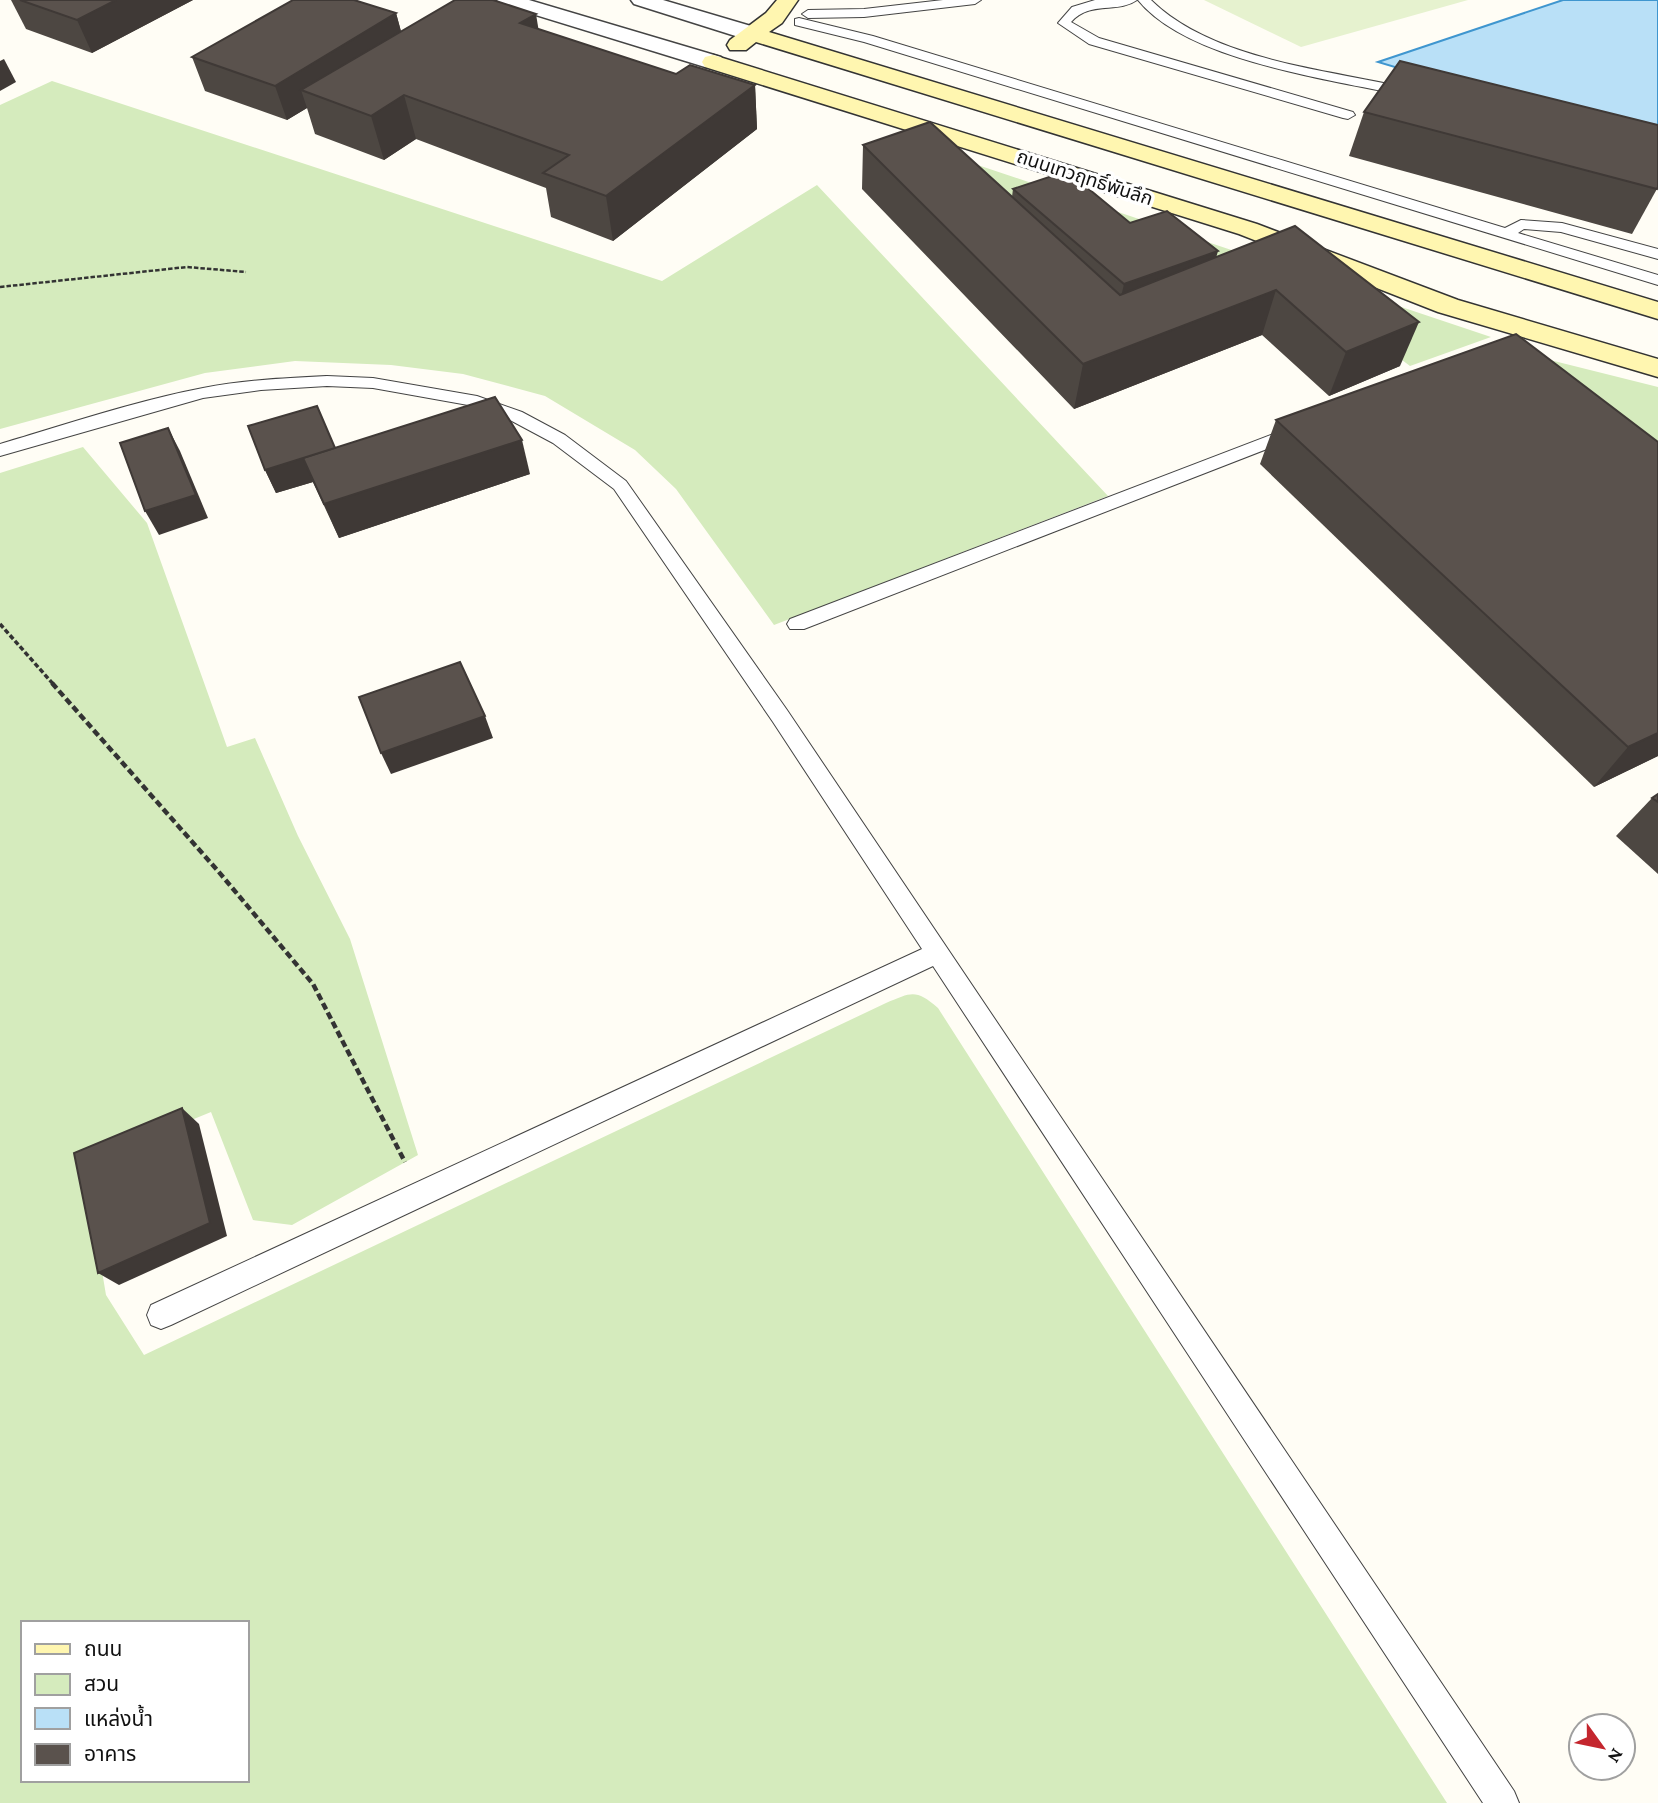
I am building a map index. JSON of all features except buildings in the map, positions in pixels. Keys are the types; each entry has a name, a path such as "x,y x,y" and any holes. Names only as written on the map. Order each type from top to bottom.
{"street":[{"name":"ถนนเทวฤทธิ์พันลึก","path":"507,0 1248,229 1448,306 1658,312"},
{"name":"ถนนเทวฤทธิ์พันลึก","path":"641,0 786,45 1523,310 1658,368"},
{"path":"713,62 775,18 788,0"},
{"path":"786,45 788,33 805,12"}],"lane":[{"path":"805,12 864,13 975,0"},
{"path":"1131,0 1079,7 1069,14 1064,23 1094,41 1348,115"},
{"path":"1144,0 1149,8 1164,19 1190,33 1268,62 1429,97"},
{"path":"805,12 1011,82 1658,280"},
{"path":"1505,235 1521,224 1562,228 1658,254"},
{"path":"0,450 106,418 203,393 261,385 327,381 373,383 471,400 516,416 559,439 620,485 780,716 1502,1803"},
{"path":"797,624 1318,423"},
{"path":"161,1315 938,953"}],"path":[{"path":"0,287 187,267 246,272"},
{"path":"0,624 218,871 313,984 422,1193"}],"green space":[{"path":"1204,0 1468,0 1301,47"},
{"path":"52,81 662,281 817,185 1108,496 774,625 676,489 635,450 545,396 463,374 391,365 295,361 205,373 0,429 0,105"},
{"path":"921,146 1491,337 1410,366 1282,270 1219,289 1022,215"},
{"path":"1538,357 1658,387 1658,444"},
{"path":"83,447 147,523 227,747 255,738 298,836 350,939 418,1155 292,1225 253,1220 211,1112 84,1164 106,1295 144,1355 886,1003 908,995 919,995 938,1008 1447,1803 0,1803 0,473"}],"water":[{"path":"1563,0 1658,0 1658,139 1629,137 1378,62"}]}
